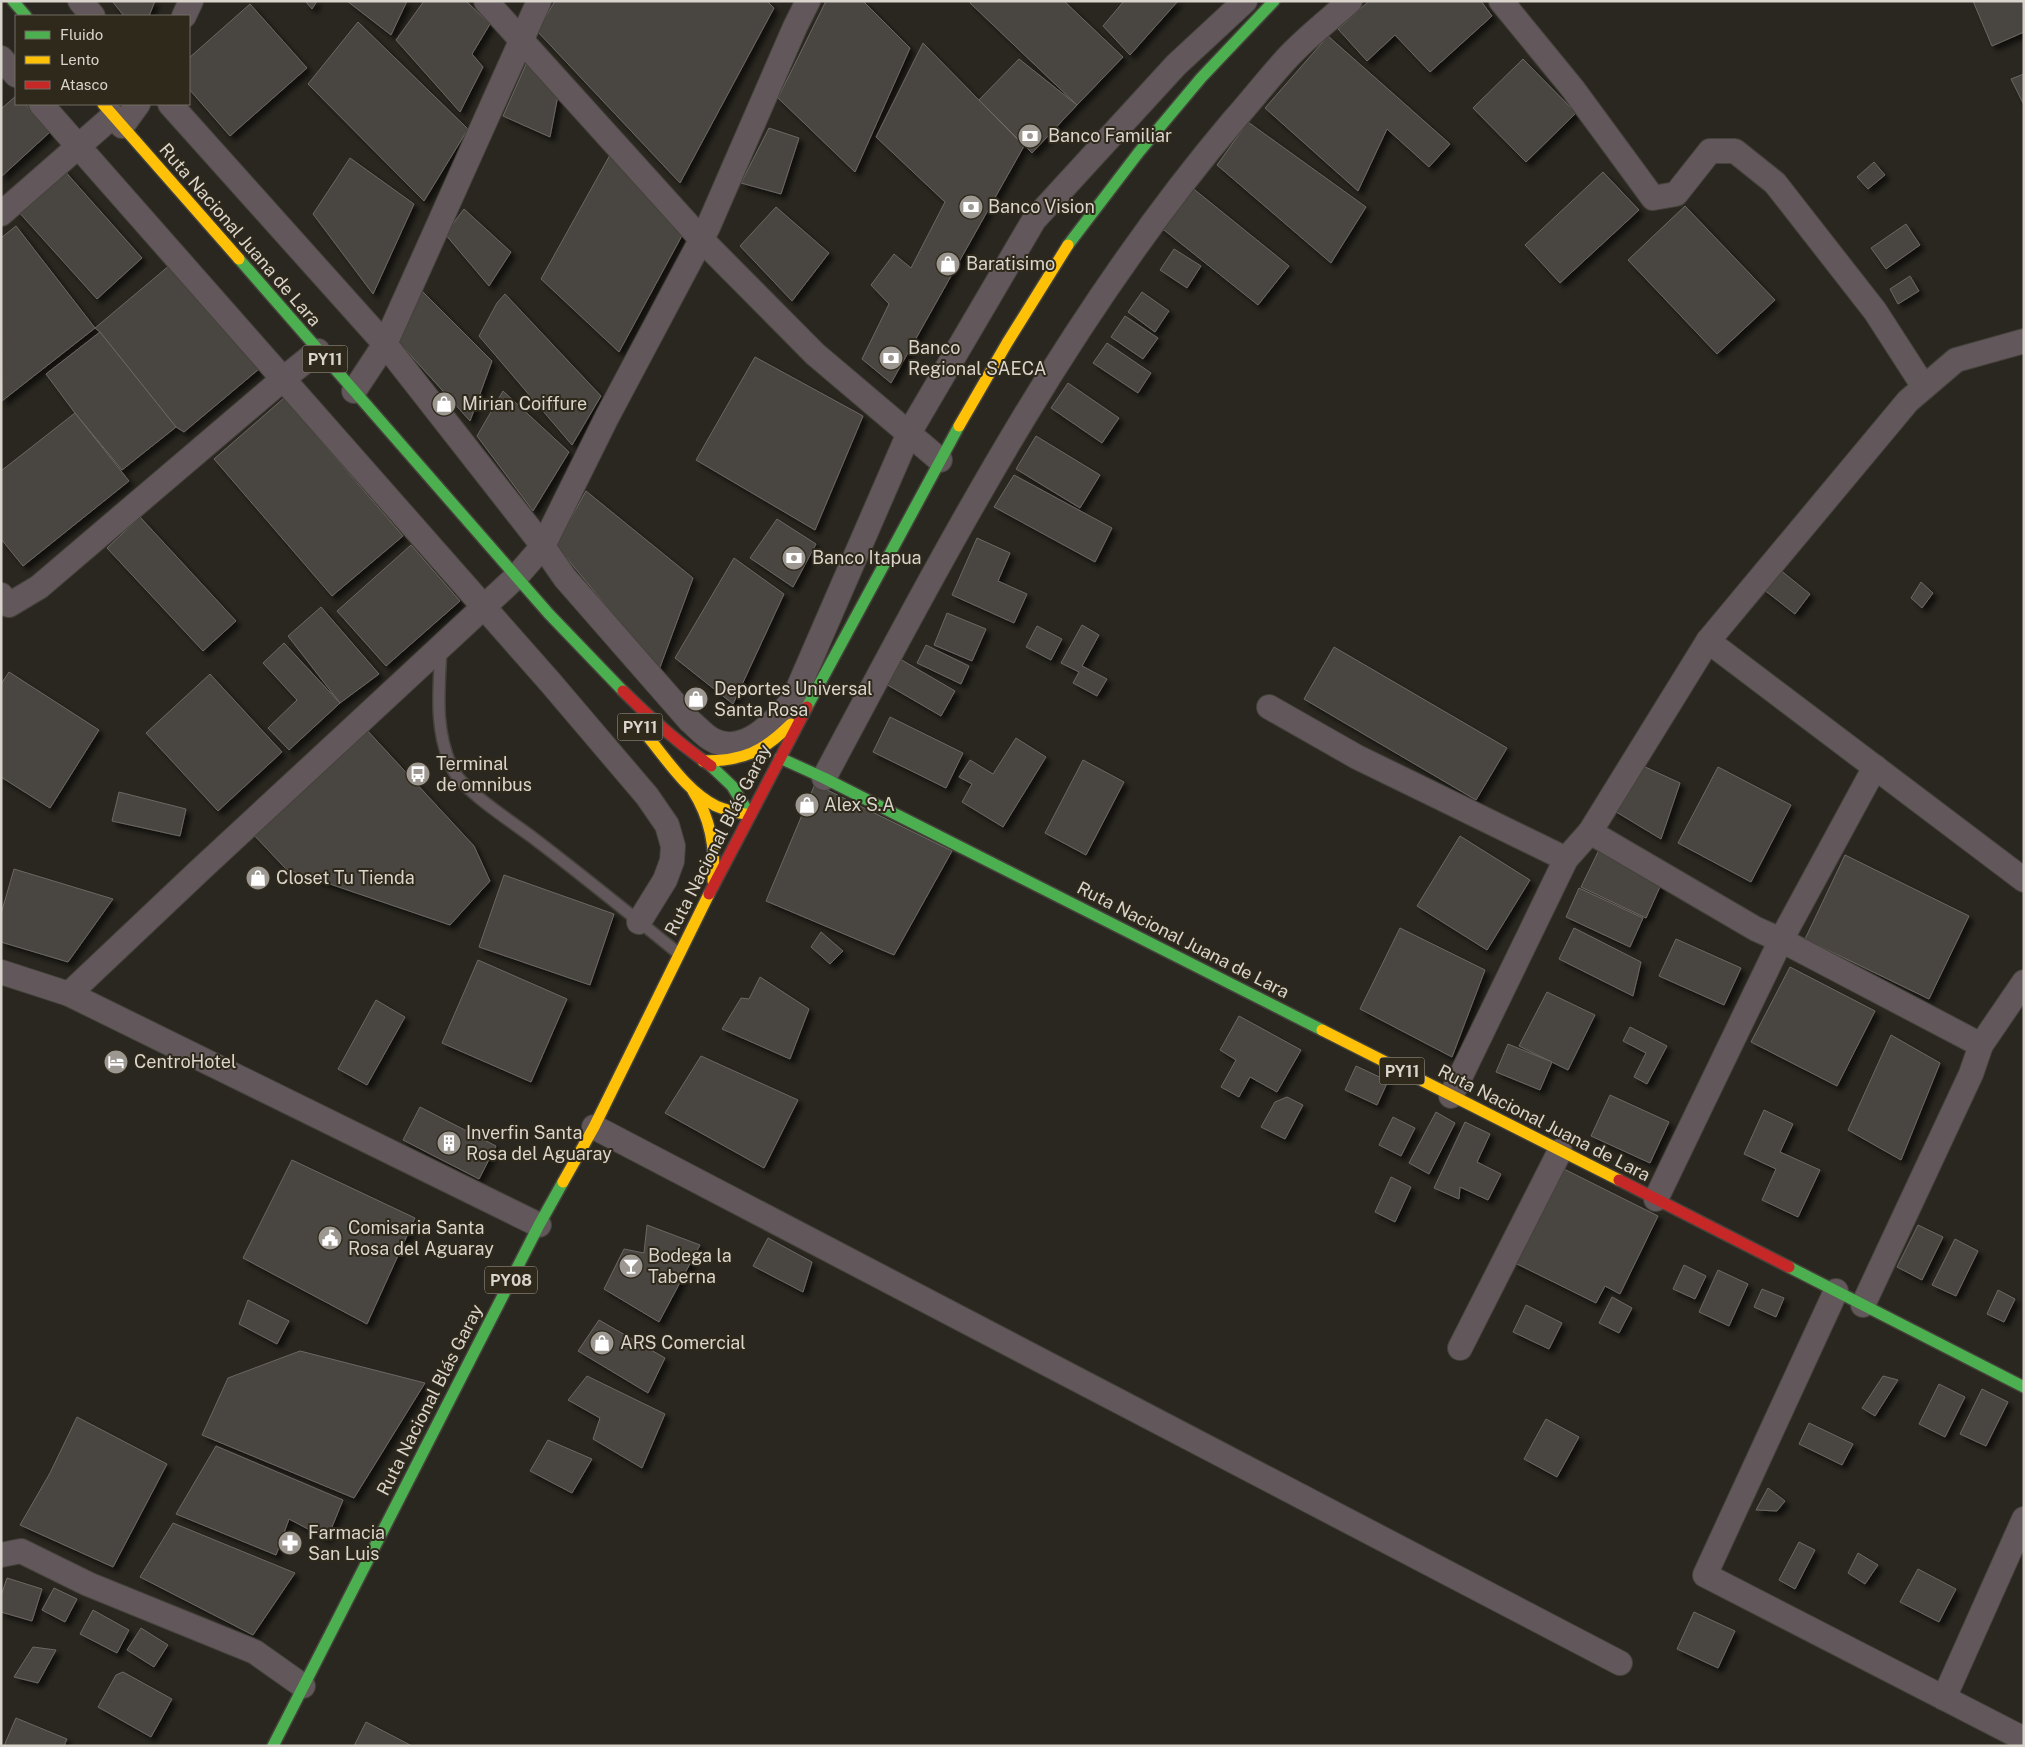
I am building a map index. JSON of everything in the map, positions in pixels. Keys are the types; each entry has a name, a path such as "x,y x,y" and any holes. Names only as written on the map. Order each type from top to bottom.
{"highway":[{"path":"13,1 25,15"},
{"name":"Ruta Nacional Blás Garay","path":"272,1746 539,1225 594,1127 678,953 804,711 940,460 1007,343 1066,248 1138,152 1201,78 1274,1"},
{"name":"Ruta Nacional Juana de Lara","path":"113,115 318,352 549,614 654,722 678,743 719,772 732,786 750,816"},
{"name":"Ruta Nacional Juana de Lara","path":"549,614 685,780 702,797 718,807 750,816"},
{"path":"703,760 734,760 751,756 766,747 804,711"},
{"name":"Ruta Nacional Juana de Lara","path":"780,758 824,778 2024,1387"},
{"path":"685,780 696,795 711,831 715,869 712,888"}],"street":[{"path":"80,1 92,15"},
{"path":"184,15 191,1"},
{"path":"486,1 702,240 815,354 940,460"},
{"path":"354,391 385,344 539,1"},
{"path":"69,994 516,577 543,546 607,417 702,240 808,1"},
{"path":"171,105 385,344 566,578 690,721 711,739 728,745 750,739 773,723 793,700 909,433 1034,220 1176,65 1245,1"},
{"path":"824,778 948,547 1049,376 1122,266 1196,165 1290,55 1350,1"},
{"path":"1502,1 1572,89 1653,198 1676,194 1710,151 1735,151 1775,182 1875,311 1924,387"},
{"path":"1,58 15,74"},
{"path":"42,105 647,796 667,825 673,846 672,860 665,880 639,922"},
{"path":"1,214 113,115 136,105"},
{"path":"1452,1096 1566,859 1590,832 1708,641 1908,400 1956,360 2024,341"},
{"path":"4,605 38,587 283,379 318,352"},
{"path":"1708,641 2024,880"},
{"path":"1269,707 1357,757 1566,859"},
{"path":"1656,1199 1781,940 1875,768"},
{"path":"1590,832 1756,929 1781,940 1981,1045"},
{"path":"1,972 69,994 539,1225"},
{"path":"1863,1305 1971,1074 1981,1045 2024,982"},
{"path":"594,1127 1620,1664"},
{"path":"1460,1348 1560,1151"},
{"path":"1836,1291 1704,1575 2024,1739"},
{"path":"1944,1698 2024,1519"},
{"path":"1,1555 21,1551 88,1584 255,1652 303,1686"}],"lane":[{"path":"441,646 438,712 443,747 453,770 475,794 533,837 678,953"}],"building":[{"path":"112,1 155,1 149,15 123,15"},
{"path":"305,1 317,1 312,9"},
{"path":"347,1 407,1 391,35"},
{"path":"424,1 466,1 490,24 472,54 483,67 460,112 396,40"},
{"path":"555,1 767,1 774,8 680,183 537,31"},
{"path":"826,1 863,1 910,48 855,172 778,98"},
{"path":"971,1 1064,1 1123,57 1077,105 970,3"},
{"path":"1124,1 1178,1 1130,55 1103,26"},
{"path":"1369,1 1481,1 1492,16 1430,72 1395,35 1367,61 1338,29"},
{"path":"1973,1 2024,1 2024,32 1992,46"},
{"path":"250,4 307,68 230,136 190,90 190,57"},
{"path":"358,22 468,129 424,201 308,84"},
{"path":"1328,36 1450,144 1429,167 1387,129 1358,191 1265,108"},
{"path":"923,43 1024,146 891,383 862,359 889,304 871,285 894,254 911,268 945,202 876,137"},
{"path":"1019,59 1077,105 1032,153 979,100"},
{"path":"1523,59 1576,113 1526,162 1473,108"},
{"path":"527,62 558,95 550,137 503,116"},
{"path":"2024,74 2024,105 2011,79"},
{"path":"15,97 15,105 26,105 50,132 1,177 1,109"},
{"path":"1248,122 1366,207 1331,263 1217,165"},
{"path":"769,128 799,138 781,194 741,183"},
{"path":"610,155 685,230 619,352 541,279"},
{"path":"350,158 414,204 373,294 313,214"},
{"path":"1874,162 1885,175 1868,189 1857,177"},
{"path":"62,168 142,258 97,299 16,209"},
{"path":"1603,172 1639,210 1560,283 1525,245"},
{"path":"1190,186 1289,266 1258,305 1159,226"},
{"path":"1685,206 1775,300 1717,354 1628,260"},
{"path":"776,207 829,253 792,301 740,246"},
{"path":"464,209 511,252 489,286 445,234"},
{"path":"1906,224 1920,245 1886,269 1871,248"},
{"path":"16,226 95,328 2,401 1,238"},
{"path":"1174,249 1201,266 1187,288 1160,270"},
{"path":"170,265 259,369 184,432 176,427 95,328"},
{"path":"1910,276 1919,291 1898,304 1890,289"},
{"path":"422,291 492,361 470,421 395,338"},
{"path":"1142,292 1169,311 1155,332 1128,312"},
{"path":"505,294 601,396 572,445 479,336 497,303"},
{"path":"1125,316 1158,338 1143,359 1111,337"},
{"path":"100,332 176,427 122,470 46,374"},
{"path":"1107,343 1151,373 1138,393 1093,363"},
{"path":"755,357 863,416 815,530 696,460"},
{"path":"1068,383 1119,418 1102,443 1051,408"},
{"path":"503,391 569,452 533,511 477,436"},
{"path":"284,398 403,536 332,596 214,459"},
{"path":"75,413 129,481 23,566 1,539 1,471"},
{"path":"1036,436 1100,475 1080,508 1016,469"},
{"path":"1014,475 1112,528 1095,562 994,507"},
{"path":"586,491 693,578 659,670 556,545"},
{"path":"140,517 236,621 203,651 107,548"},
{"path":"777,519 816,544 793,587 750,558"},
{"path":"977,538 1010,553 998,581 1027,594 1014,623 952,595"},
{"path":"411,545 460,601 386,666 337,611"},
{"path":"734,558 784,594 733,704 675,658"},
{"path":"1779,569 1810,594 1795,614 1763,589"},
{"path":"1921,582 1933,593 1922,608 1911,598"},
{"path":"321,607 379,674 340,703 288,636"},
{"path":"947,613 986,629 972,661 934,645"},
{"path":"1082,625 1099,635 1082,666 1107,679 1097,696 1073,683 1079,672 1061,663"},
{"path":"1037,626 1062,639 1051,660 1026,647"},
{"path":"284,643 340,703 289,750 268,728 297,700 263,663"},
{"path":"926,645 969,666 961,684 917,663"},
{"path":"1334,647 1507,748 1476,800 1304,699"},
{"path":"900,659 955,691 941,716 886,684"},
{"path":"9,672 99,730 50,808 1,777 1,684"},
{"path":"210,674 282,752 218,811 146,733"},
{"path":"890,717 963,753 946,788 873,752"},
{"path":"365,728 474,846 490,881 450,925 286,869 252,833"},
{"path":"1016,738 1046,757 1003,827 962,802 972,784 959,777 970,760 993,774"},
{"path":"1083,760 1124,782 1086,855 1045,833"},
{"path":"1643,766 1680,783 1661,839 1613,810"},
{"path":"1718,767 1791,805 1751,882 1678,843"},
{"path":"815,784 952,851 894,955 766,901"},
{"path":"119,792 186,809 180,836 112,821"},
{"path":"1460,836 1530,880 1487,950 1417,906"},
{"path":"1599,850 1663,880 1646,918 1581,887"},
{"path":"1845,855 1969,916 1929,999 1805,939"},
{"path":"14,869 113,899 68,962 1,942 1,914"},
{"path":"504,875 614,914 590,985 479,947"},
{"path":"1579,888 1643,918 1630,947 1566,917"},
{"path":"1400,928 1485,970 1452,1057 1360,1009"},
{"path":"1574,928 1641,962 1633,996 1559,959"},
{"path":"821,932 843,951 830,964 811,947"},
{"path":"1676,939 1741,968 1724,1005 1659,976"},
{"path":"478,960 567,999 531,1082 442,1043"},
{"path":"1790,967 1875,1011 1837,1086 1751,1042"},
{"path":"760,977 809,1009 790,1059 722,1029 741,998 749,999"},
{"path":"1547,992 1595,1015 1568,1070 1519,1046"},
{"path":"376,1000 405,1017 367,1085 338,1069"},
{"path":"1239,1016 1301,1050 1277,1092 1250,1077 1239,1097 1221,1087 1236,1060 1220,1050"},
{"path":"1630,1027 1667,1046 1647,1084 1634,1077 1646,1053 1623,1041"},
{"path":"1891,1035 1940,1063 1901,1160 1848,1130"},
{"path":"1508,1044 1552,1062 1540,1090 1496,1072"},
{"path":"701,1056 798,1100 764,1168 665,1113"},
{"path":"1356,1066 1388,1081 1377,1105 1345,1090"},
{"path":"1610,1095 1669,1122 1650,1163 1591,1136"},
{"path":"1287,1097 1303,1105 1285,1139 1261,1127 1275,1102"},
{"name":"Inverfin Santa Rosa del Aguaray","path":"420,1107 496,1146 479,1179 403,1140"},
{"path":"1764,1110 1793,1124 1780,1152 1820,1170 1798,1217 1762,1200 1776,1169 1744,1154"},
{"path":"1436,1112 1455,1123 1429,1174 1409,1163"},
{"path":"1393,1117 1415,1128 1401,1156 1379,1145"},
{"path":"1465,1122 1490,1134 1477,1162 1501,1174 1488,1200 1460,1187 1459,1199 1434,1188"},
{"name":"Comisaria Santa Rosa del Aguaray","path":"292,1160 415,1218 367,1324 243,1258"},
{"path":"1560,1167 1658,1216 1620,1294 1605,1286 1596,1303 1513,1262"},
{"path":"1391,1177 1411,1187 1395,1222 1375,1212"},
{"path":"647,1225 700,1245 659,1322 604,1289 624,1249 644,1253"},
{"path":"1918,1225 1943,1237 1922,1280 1897,1267"},
{"path":"768,1238 812,1262 803,1292 753,1266"},
{"path":"1955,1239 1978,1251 1956,1296 1932,1285"},
{"path":"1684,1265 1706,1276 1695,1299 1673,1289"},
{"path":"1718,1270 1748,1284 1729,1326 1699,1312"},
{"path":"1762,1289 1784,1298 1776,1317 1754,1307"},
{"path":"1998,1290 2015,1299 2004,1322 1987,1314"},
{"path":"1612,1297 1632,1308 1619,1333 1599,1323"},
{"path":"248,1300 289,1321 277,1344 239,1324"},
{"path":"1526,1305 1562,1323 1549,1349 1513,1332"},
{"path":"599,1320 665,1358 648,1393 578,1351"},
{"path":"300,1351 425,1383 354,1498 202,1435 228,1378"},
{"path":"587,1376 665,1414 642,1468 593,1439 600,1418 568,1400"},
{"path":"1883,1376 1898,1380 1875,1416 1862,1408"},
{"path":"1939,1384 1965,1397 1945,1437 1919,1424"},
{"path":"1982,1389 2008,1402 1986,1446 1960,1434"},
{"path":"77,1417 167,1464 113,1567 20,1525 50,1473"},
{"path":"1546,1419 1579,1437 1557,1477 1524,1459"},
{"path":"1809,1423 1853,1444 1842,1465 1799,1444"},
{"path":"548,1440 592,1459 572,1493 530,1471"},
{"path":"216,1446 343,1500 327,1539 289,1519 276,1555 176,1514"},
{"path":"1768,1488 1785,1501 1777,1511 1756,1510"},
{"path":"173,1523 295,1573 253,1635 140,1577"},
{"path":"1799,1542 1815,1550 1795,1589 1779,1580"},
{"path":"1858,1553 1878,1565 1865,1584 1848,1573"},
{"path":"1918,1569 1956,1589 1939,1622 1900,1602"},
{"path":"7,1578 42,1589 32,1621 1,1612 1,1596"},
{"path":"54,1588 77,1599 65,1622 42,1610"},
{"path":"93,1610 129,1630 117,1653 80,1634"},
{"path":"1694,1612 1735,1631 1718,1668 1677,1649"},
{"path":"141,1628 168,1645 154,1667 127,1650"},
{"path":"33,1647 56,1650 38,1683 14,1677"},
{"path":"123,1672 172,1699 151,1737 98,1707 116,1675"},
{"path":"16,1718 67,1739 64,1746 4,1746"},
{"path":"366,1722 412,1746 354,1746"}],"traffic: fast":[{"path":"13,1 25,15"},
{"path":"1068,245 1139,152 1201,78 1274,1"},
{"path":"239,259 549,614 623,691"},
{"path":"807,707 959,426"},
{"path":"780,758 824,778 1322,1030"},
{"path":"711,766 732,786 750,815"},
{"path":"273,1746 539,1225 563,1182"},
{"path":"1789,1267 2024,1387"}],"traffic: slow":[{"path":"104,105 239,259"},
{"path":"959,426 1007,343 1068,245"},
{"path":"703,761 730,759 751,753 771,742 791,724"},
{"path":"644,732 677,773 705,800 729,811 750,815"},
{"path":"693,791 704,812 711,834 714,857 713,881"},
{"path":"563,1182 594,1127 709,894"},
{"path":"1322,1030 1619,1180"}],"traffic: jam":[{"path":"623,691 687,749 711,766"},
{"path":"709,894 807,707"},
{"path":"1619,1180 1789,1267"}],"place":[{"name":"Banco Familiar","path":"1030,136"},
{"name":"Banco Vision","path":"971,207"},
{"name":"Baratisimo","path":"948,264"},
{"name":"Banco Regional SAECA","path":"891,358"},
{"name":"Mirian Coiffure","path":"444,404"},
{"name":"Banco Itapua","path":"794,558"},
{"name":"Deportes Universal Santa Rosa","path":"696,699"},
{"name":"Terminal de omnibus","path":"418,774"},
{"name":"Alex S.A","path":"807,805"},
{"name":"Closet Tu Tienda","path":"258,878"},
{"name":"CentroHotel","path":"116,1062"},
{"name":"Inverfin Santa Rosa del Aguaray","path":"449,1143"},
{"name":"Comisaria Santa Rosa del Aguaray","path":"330,1238"},
{"name":"Bodega la Taberna","path":"631,1266"},
{"name":"ARS Comercial","path":"602,1343"},
{"name":"Farmacia San Luis","path":"290,1543"}]}
